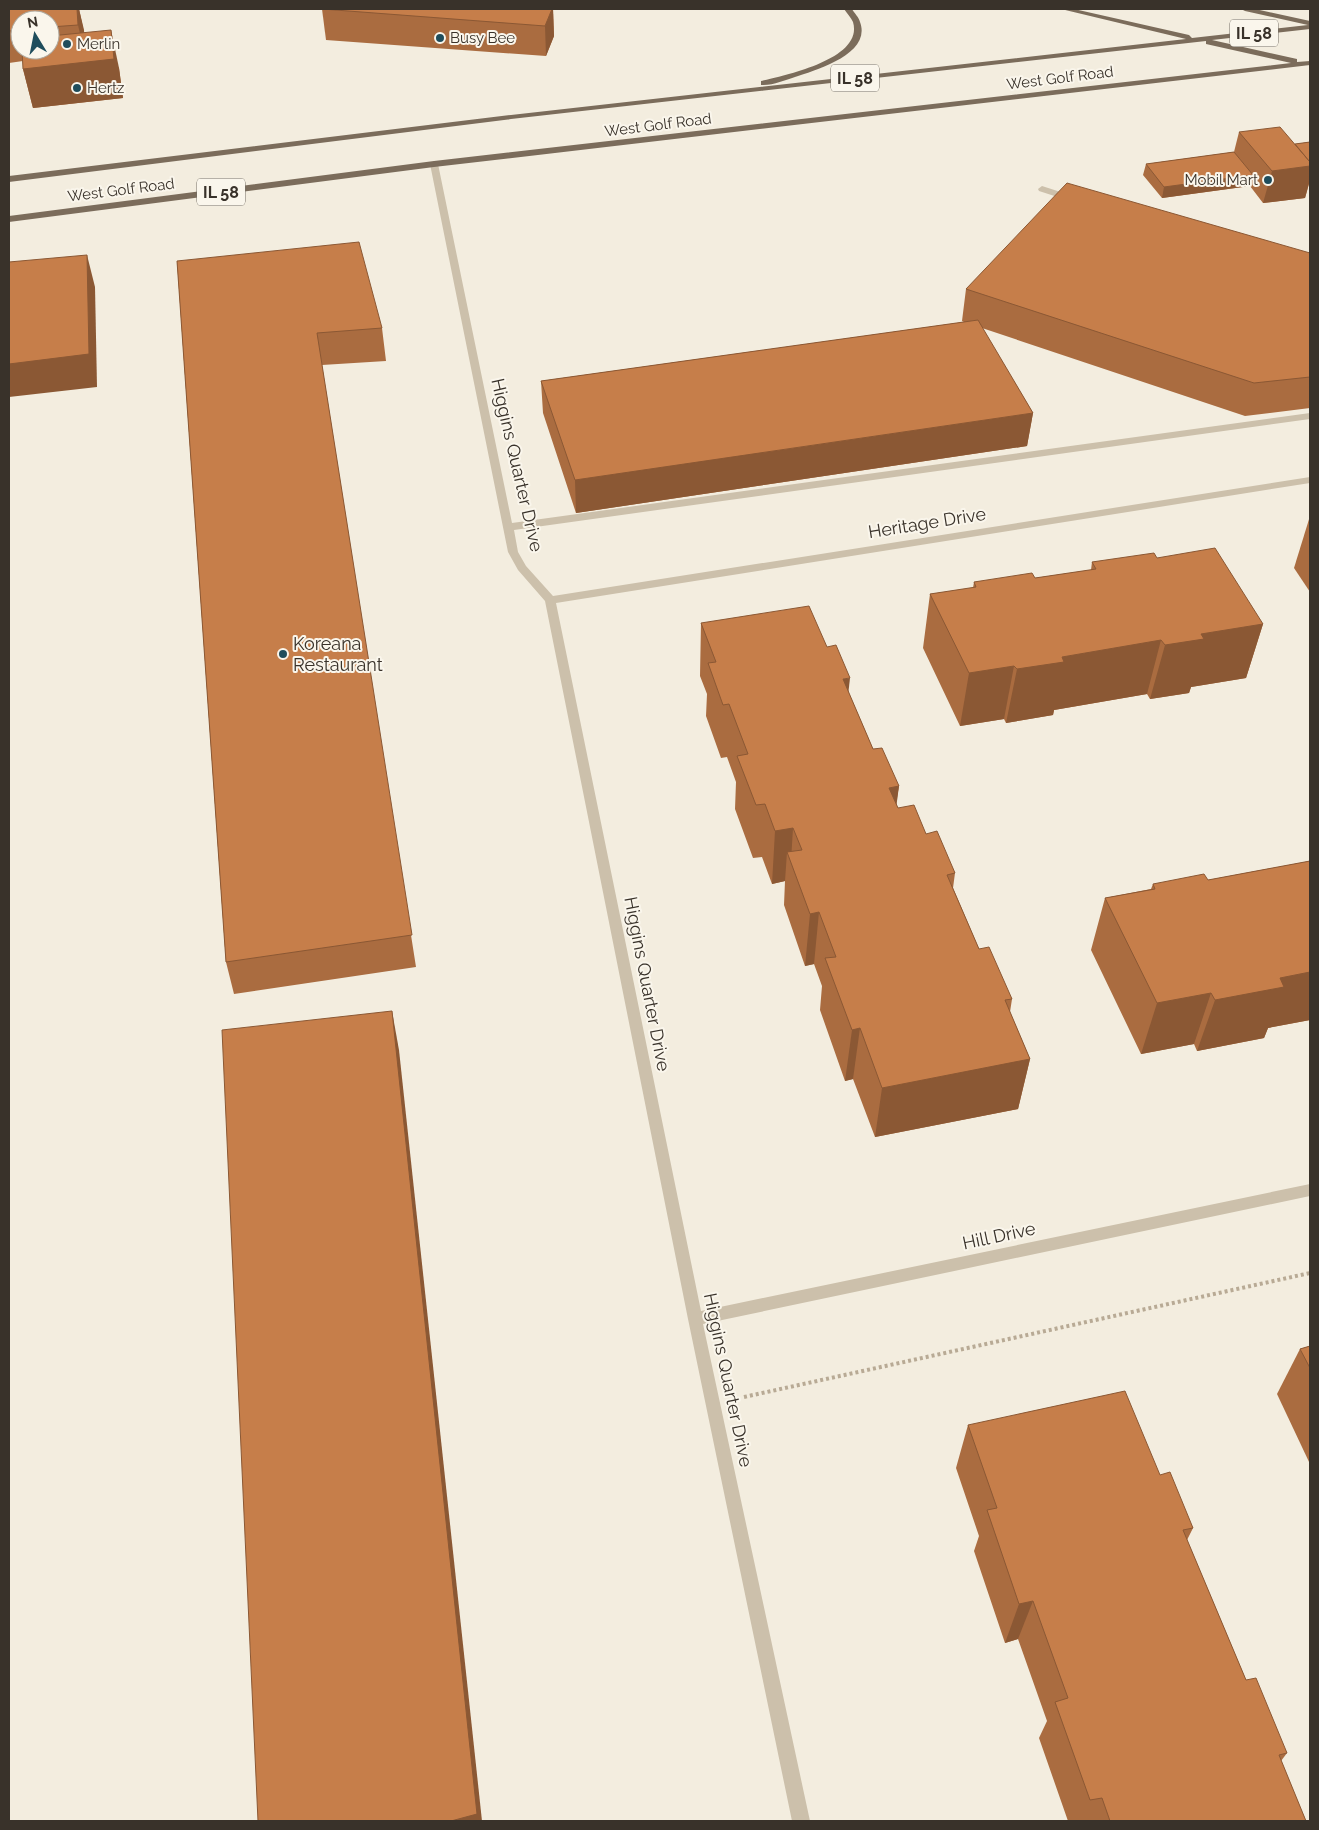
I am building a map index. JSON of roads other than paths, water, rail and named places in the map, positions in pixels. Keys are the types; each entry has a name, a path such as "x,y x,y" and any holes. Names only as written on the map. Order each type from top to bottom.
{"main road":[{"path":"739,92 817,66 842,54 854,43 856,32 857,23 848,9"},
{"path":"1065,9 1308,64"},
{"path":"1245,9 1310,23"},
{"name":"West Golf Road","path":"9,179 739,92 1310,27"},
{"name":"West Golf Road","path":"9,219 434,164 1308,64"}],"street":[{"name":"Higgins Quarter Drive","path":"434,164 514,552 522,568 550,600 695,1319 801,1821"},
{"path":"1042,189 1079,201"},
{"path":"508,527 1310,416"},
{"name":"Heritage Drive","path":"550,600 1310,480"},
{"name":"Hill Drive","path":"695,1319 1310,1190"}],"place":[{"name":"Busy Bee","path":"440,38"},
{"name":"Merlin","path":"67,44"},
{"name":"Hertz","path":"77,88"},
{"name":"Mobil Mart","path":"1268,180"},
{"name":"Koreana Restaurant","path":"283,654"}]}
